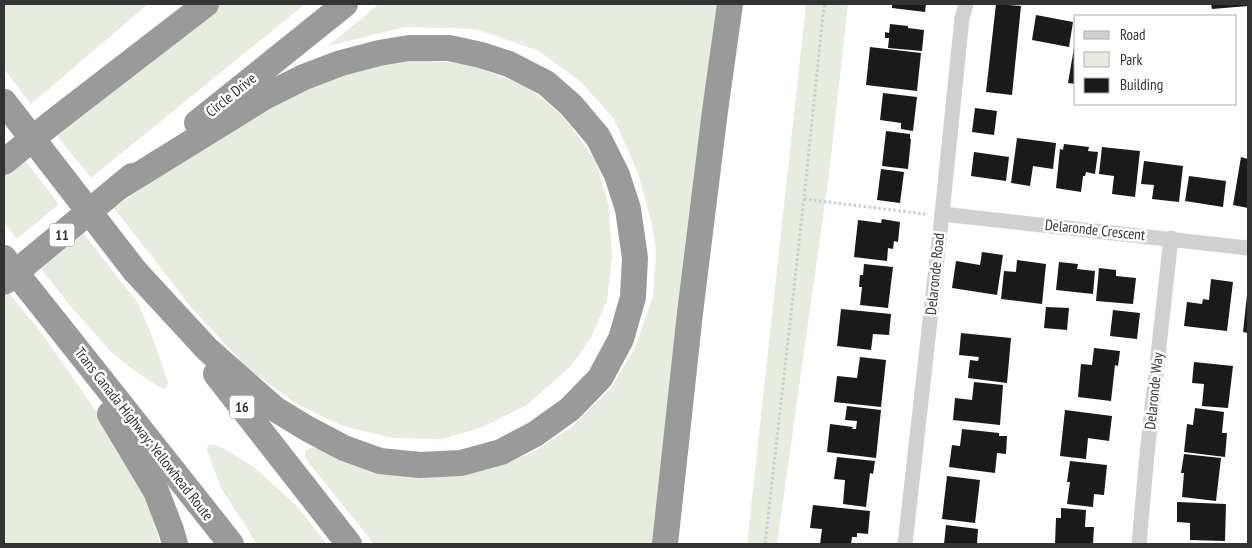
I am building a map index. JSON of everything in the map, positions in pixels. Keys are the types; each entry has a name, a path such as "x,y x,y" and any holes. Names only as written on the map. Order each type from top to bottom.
{"highway":[{"path":"53,122 175,4"},
{"path":"4,162 206,4"},
{"name":"Circle Drive","path":"119,186 344,4"},
{"path":"665,544 691,303 730,4"},
{"path":"119,186 266,96 304,77 342,63 379,53 409,48 449,48 509,64 546,83 571,105 598,137 617,175 628,209 635,258 633,297 621,339 600,378 570,409 534,434 501,452 461,463 420,465 380,461 344,448 275,409 207,350 135,271"},
{"name":"16","path":"4,102 349,544"},
{"name":"11","path":"4,282 119,186"},
{"path":"4,289 49,245"},
{"path":"4,258 56,323 156,491 175,544"},
{"name":"Trans Canada Highway: Yellowhead Route","path":"56,323 231,544"}],"street":[{"name":"Delaronde Road","path":"905,544 962,18 966,4"},
{"name":"Delaronde Crescent","path":"942,214 1248,248"},
{"name":"Delaronde Way","path":"1139,544 1170,238"}],"path":[{"path":"765,544 823,14 826,4"},
{"path":"804,199 922,214"}],"green space":[{"path":"4,4 148,4 31,104 4,69"},
{"path":"214,4 305,4 91,178 54,132"},
{"path":"379,4 717,4 682,280 653,544 374,544 305,458 306,450 319,448 465,473 493,468 531,453 572,427 612,387 636,345 653,296 656,251 652,225 638,173 614,119 581,82 539,51 475,29 405,27 328,46"},
{"path":"806,4 848,4 829,174 777,544 747,544"},
{"path":"417,60 469,64 528,87 563,116 596,161 609,207 612,256 607,300 591,338 570,367 528,404 485,426 444,439 392,438 343,426 297,404 248,369 190,306 114,208 155,178 282,96 349,69"},
{"path":"23,158 59,204 17,239 4,222 4,174"},
{"path":"83,233 138,303 168,382 167,387 164,389 136,372 110,351 41,269"},
{"path":"9,293 42,334 116,439 149,502 160,544 4,544 4,298"},
{"path":"208,445 216,445 225,449 255,468 295,504 327,544 257,544 221,488 207,450"}],"building":[{"path":"892,4 926,4 925,12 892,8"},
{"path":"996,4 1021,6 1012,95 986,92"},
{"path":"1211,4 1248,4 1248,6 1212,9"},
{"path":"1036,15 1073,22 1069,47 1032,40"},
{"path":"890,24 924,30 922,51 888,48 889,38 885,38 885,32 889,33"},
{"path":"870,47 921,53 917,91 866,85"},
{"path":"1074,48 1074,84 1068,83"},
{"path":"883,93 917,97 913,131 901,129 901,123 880,120"},
{"path":"975,108 997,111 994,135 972,132"},
{"path":"886,131 910,134 908,169 882,166"},
{"path":"1017,138 1056,143 1053,169 1033,166 1030,186 1011,183"},
{"path":"1064,144 1089,147 1088,151 1098,152 1095,174 1086,172 1085,176 1083,176 1081,192 1056,188 1060,149 1063,150"},
{"path":"1102,147 1140,151 1135,197 1112,194 1114,176 1099,174"},
{"path":"974,152 1009,157 1006,181 971,176"},
{"path":"1241,157 1248,159 1248,208 1233,205"},
{"path":"1144,161 1183,166 1179,202 1152,199 1154,185 1141,184"},
{"path":"881,169 904,172 900,203 877,200"},
{"path":"1189,176 1226,181 1223,207 1185,201"},
{"path":"882,219 900,222 898,242 894,241 893,249 888,248 887,261 854,257 858,220 881,223"},
{"path":"982,252 1003,255 997,295 952,288 956,261 980,265"},
{"path":"1017,260 1046,264 1042,304 1001,299 1004,271 1016,272"},
{"path":"1059,262 1078,264 1077,269 1095,271 1093,294 1056,290"},
{"path":"864,264 893,267 888,308 860,305 862,287 859,287 860,275 863,275"},
{"path":"1099,268 1116,270 1116,276 1136,278 1133,304 1096,301"},
{"path":"1211,279 1233,282 1227,331 1184,326 1187,302 1202,304 1203,299 1209,300"},
{"path":"1248,295 1248,333 1243,332"},
{"path":"1046,307 1069,308 1067,330 1044,328"},
{"path":"841,309 891,314 889,335 873,334 871,350 837,346"},
{"path":"1113,310 1140,313 1137,339 1110,336"},
{"path":"961,333 1011,338 1007,383 968,378 970,360 978,361 979,357 959,355"},
{"path":"1094,348 1120,351 1118,366 1115,365 1111,401 1078,397 1081,364 1092,365"},
{"path":"860,357 886,360 881,407 834,402 837,376 857,378"},
{"path":"1194,362 1233,366 1228,408 1202,406 1204,384 1192,383"},
{"path":"974,382 1003,385 1000,425 953,420 955,398 972,400"},
{"path":"847,406 881,410 876,458 827,452 830,424 856,429 857,421 845,420"},
{"path":"1195,408 1224,412 1222,433 1227,433 1225,457 1184,452 1187,424 1193,425"},
{"path":"1065,410 1112,416 1109,441 1088,438 1086,459 1060,456"},
{"path":"962,429 999,433 999,436 1007,436 1006,454 997,453 995,473 949,467 952,445 960,446"},
{"path":"1184,454 1221,458 1216,501 1182,497 1184,473 1181,473"},
{"path":"837,457 875,461 873,474 870,473 866,507 843,504 845,480 834,479"},
{"path":"1070,461 1107,465 1104,495 1094,494 1093,507 1067,504 1070,482 1067,482"},
{"path":"947,476 980,480 975,523 942,519"},
{"path":"1177,502 1226,504 1225,541 1190,540 1190,523 1177,522"},
{"path":"813,505 870,511 868,534 857,533 857,537 852,537 851,544 820,544 822,529 810,528"},
{"path":"1061,508 1086,510 1085,527 1094,527 1093,544 1055,544 1056,518 1061,518"},
{"path":"946,525 978,529 977,544 944,544"}]}
